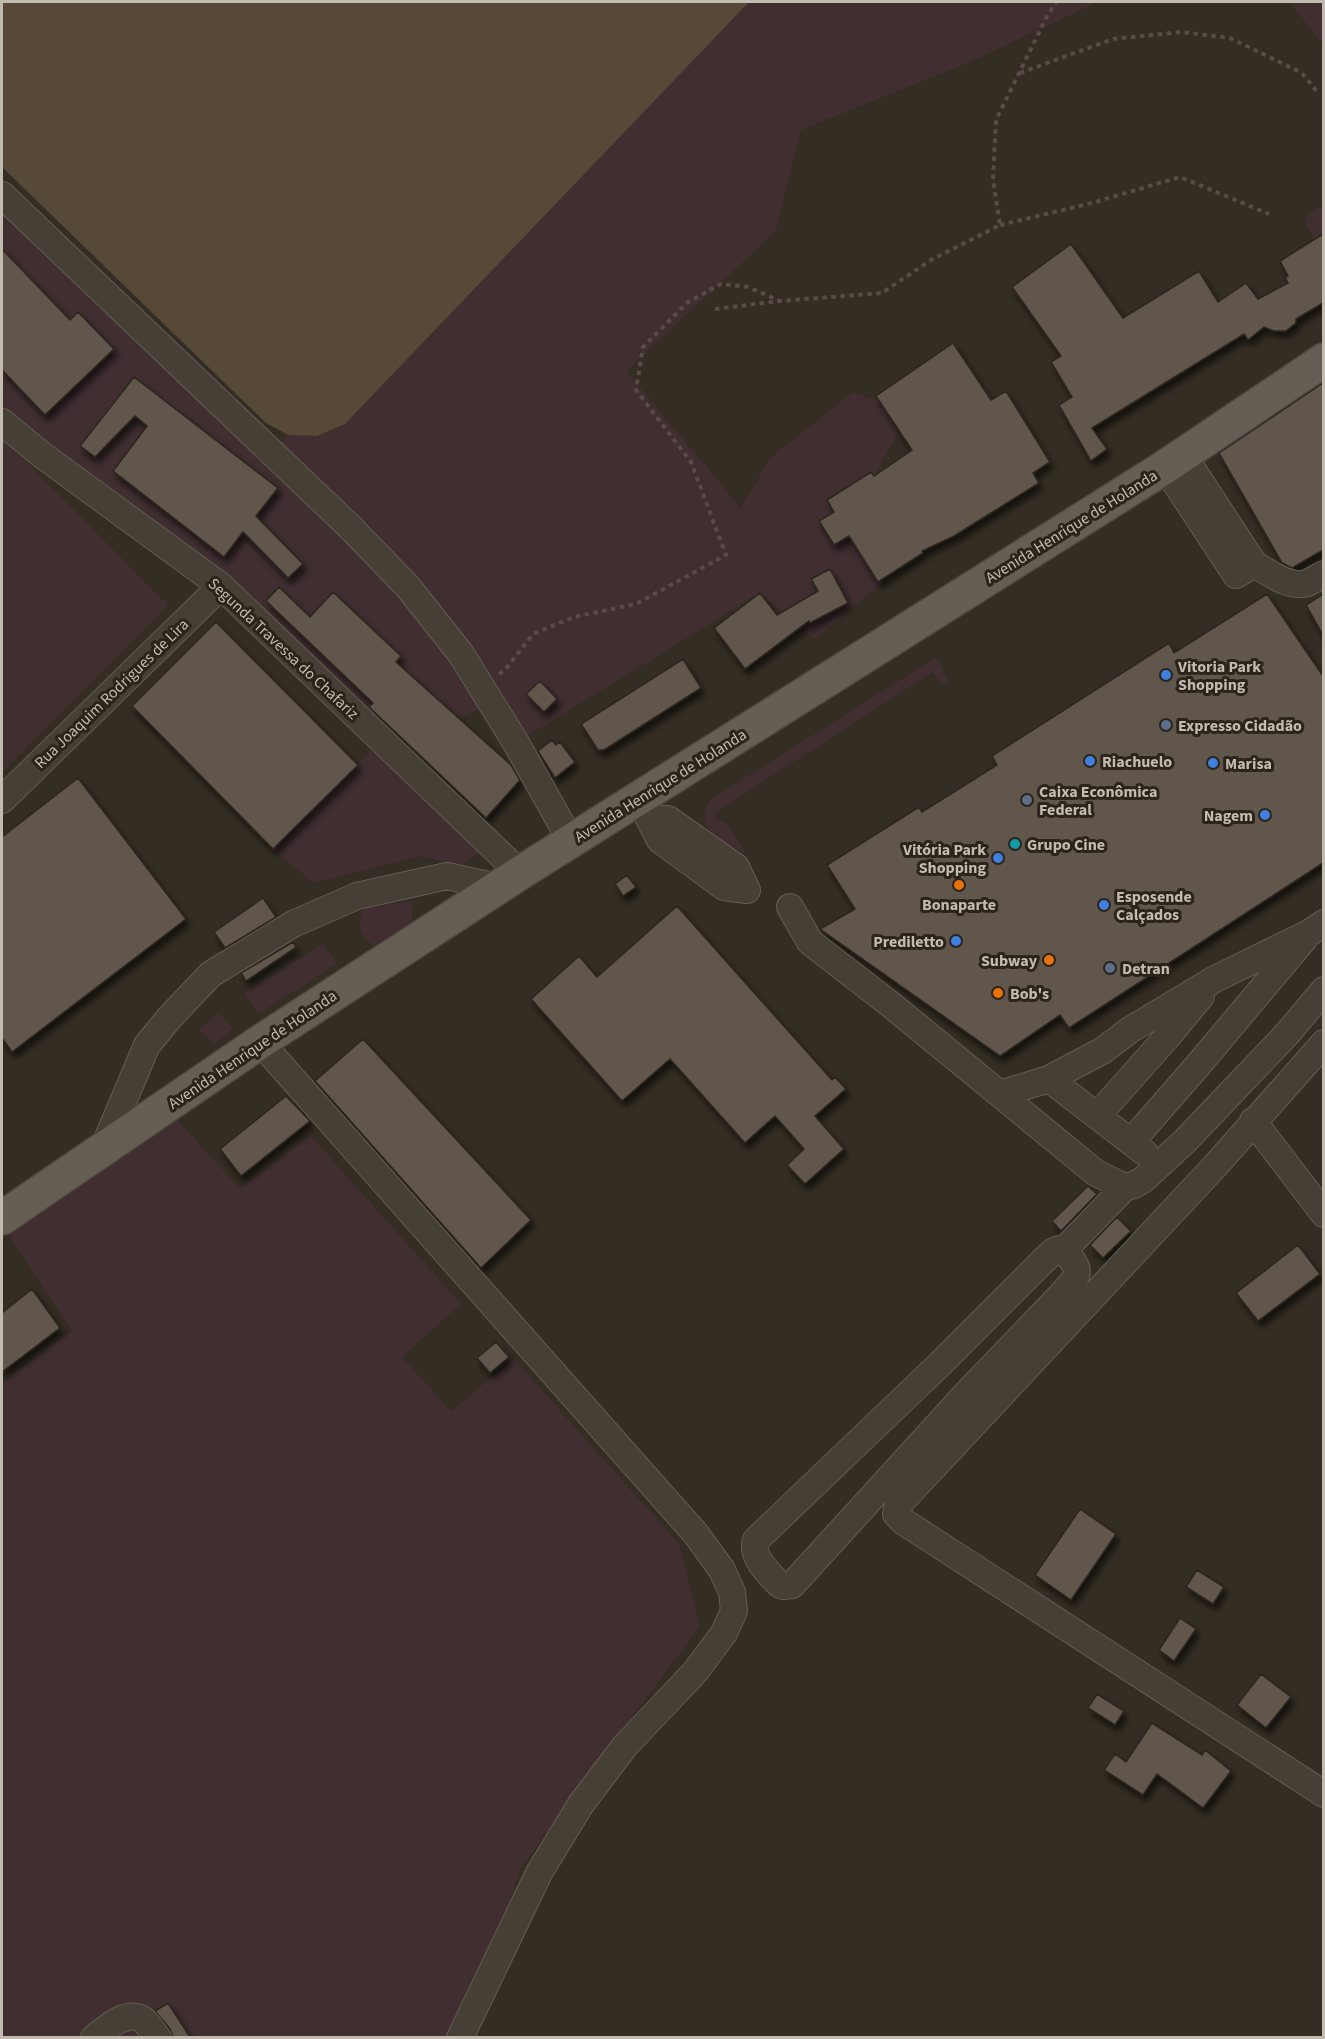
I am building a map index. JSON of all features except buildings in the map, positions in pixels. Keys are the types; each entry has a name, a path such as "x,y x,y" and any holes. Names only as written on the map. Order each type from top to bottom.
{"main road":[{"name":"Avenida Henrique de Holanda","path":"2,1218 260,1042 508,880 571,841 650,813 1323,360"}],"street":[{"path":"2,195 359,536 408,587 461,654 516,743 571,841"},
{"name":"Segunda Travessa do Chafariz","path":"2,422 51,462 221,586 508,880"},
{"path":"1169,463 1240,572 1300,584 1323,574"},
{"name":"Rua Joaquim Rodrigues de Lira","path":"2,800 221,586"},
{"path":"650,813 660,840 688,846 724,886 747,890"},
{"path":"104,1149 147,1045 211,974 293,924 357,896 447,876 508,880"},
{"path":"790,907 810,942 890,1004 1096,1173 1125,1187"},
{"path":"1000,1094 1049,1079 1102,1051 1130,1030 1215,980 1316,928"},
{"path":"1131,1142 1316,928"},
{"path":"1097,1116 1215,980"},
{"path":"1063,1251 1077,1267 1076,1277 1063,1293 967,1393 792,1585 778,1584 756,1556 753,1546 756,1540 939,1365 1045,1259 1054,1251 1063,1251 1125,1187 1134,1185 1161,1165 1287,1034 1323,990"},
{"path":"260,1042 696,1534 722,1570 732,1592 734,1611 724,1633 695,1672 625,1746 581,1804 545,1863 460,2037"},
{"path":"1323,1042 1216,1165 898,1505 896,1514 904,1522 1323,1794"},
{"path":"1049,1079 1161,1165"},
{"path":"1253,1121 1323,1214"},
{"path":"939,1365 967,1393"},
{"path":"94,2037 117,2020 130,2016 143,2020 158,2037"}],"path":[{"path":"1000,225 993,180 996,120 1056,2"},
{"path":"1019,73 1113,39 1181,32 1230,38 1302,73 1320,94"},
{"path":"715,309 882,292 931,260 1000,225 1180,177 1269,214"},
{"path":"480,685 505,670 532,634 574,617 636,604 726,555 691,462 636,390 643,347 688,302 721,284 748,287 780,301"}],"shaded area":[{"path":"2,2 749,2 345,424 317,436 288,435 266,423 2,167"},
{"path":"749,2 1098,2 968,63 801,130 775,232 626,371 741,508 770,458 853,392 909,412 875,475 921,551 815,639 760,593 516,743 491,703 411,744 193,565 2,416 2,200 271,451 288,435 317,436 345,424"},
{"path":"1290,2 1323,2 1323,45"},
{"path":"1323,205 1323,235 1314,240 1304,218"},
{"path":"2,437 168,605 2,772"},
{"path":"935,658 948,681 942,685 933,672 719,810 715,815 718,821 725,821 747,855 720,839 707,827 706,810 711,799"},
{"path":"371,750 482,851 460,866 420,856 313,883 273,849"},
{"path":"413,901 412,922 373,946 365,937 360,925 364,908"},
{"path":"323,944 337,964 258,1014 245,993"},
{"path":"218,1013 234,1029 214,1044 199,1030"},
{"path":"171,1113 240,1189 311,1136 461,1304 402,1357 451,1411 514,1359 679,1544 700,1626 520,1869 469,2037 2,2037 2,1383 72,1331 6,1231"}],"place":[{"name":"Vitoria Park Shopping","path":"1166,675"},
{"name":"Expresso Cidadão","path":"1166,725"},
{"name":"Riachuelo","path":"1090,761"},
{"name":"Marisa","path":"1213,763"},
{"name":"Caixa Econômica Federal","path":"1027,800"},
{"name":"Nagem","path":"1265,815"},
{"name":"Grupo Cine","path":"1015,844"},
{"name":"Vitória Park Shopping","path":"998,858"},
{"name":"Bonaparte","path":"959,885"},
{"name":"Esposende Calçados","path":"1104,905"},
{"name":"Prediletto","path":"956,941"},
{"name":"Subway","path":"1049,960"},
{"name":"Detran","path":"1110,968"},
{"name":"Bob's","path":"998,993"}]}
